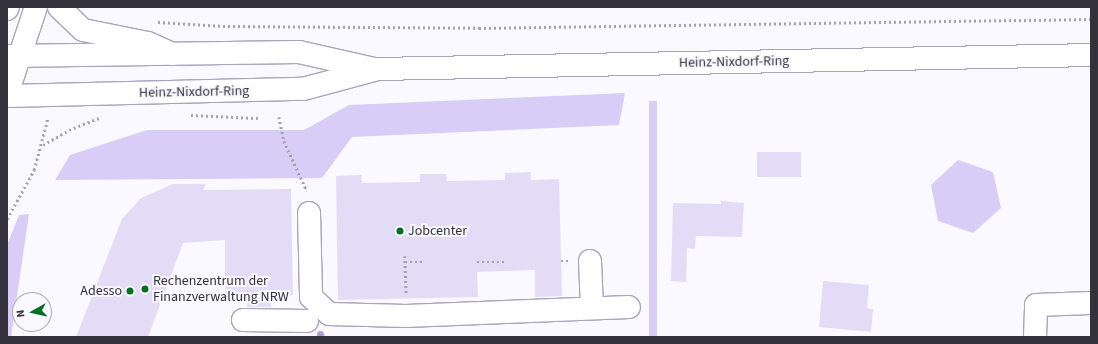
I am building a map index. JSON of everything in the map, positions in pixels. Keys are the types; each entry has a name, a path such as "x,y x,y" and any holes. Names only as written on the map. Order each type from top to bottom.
{"main road":[{"path":"7,95 14,56 36,7"},
{"path":"59,7 83,30 148,43 174,54"},
{"name":"Heinz-Nixdorf-Ring","path":"14,56 299,52 378,69 1091,55"},
{"name":"Heinz-Nixdorf-Ring","path":"7,95 303,89 378,69"},
{"path":"309,213 311,296 329,314 406,316 629,307"},
{"path":"590,261 592,308"},
{"path":"1035,337 1036,305 1091,303"},
{"path":"242,320 307,321"}],"path":[{"path":"155,22 223,26 479,28 1091,19"},
{"path":"182,114 258,118"},
{"path":"7,220 34,170 49,115"},
{"path":"42,145 69,130 105,116"},
{"path":"279,117 284,141 308,190 309,213"},
{"path":"405,256 406,301"},
{"path":"405,262 422,262"},
{"path":"477,262 506,262"}],"shaded area":[{"path":"625,93 619,125 352,137 322,178 55,180 70,155 147,130 304,130 349,105"},
{"path":"649,101 657,101 657,337 649,337"},
{"path":"958,160 993,172 1001,208 973,233 938,221 931,185"},
{"path":"29,214 18,292 12,292 11,337 7,337 7,245 19,215"}],"building":[{"path":"757,152 801,152 801,177 757,177"},
{"path":"531,172 531,180 559,179 562,296 535,297 535,270 477,272 478,297 338,300 336,176 361,175 362,183 420,182 420,174 446,174 447,181 505,180 505,173"},
{"path":"173,184 206,184 203,190 291,189 293,295 271,296 271,307 247,307 247,296 225,297 225,240 183,243 148,337 76,337 122,219 141,198"},
{"path":"721,201 744,203 742,237 696,236 695,249 687,248 686,282 671,281 673,203 721,204"},
{"path":"823,281 869,285 867,308 873,309 871,332 819,327"}],"place":[{"name":"Jobcenter","path":"400,231"},
{"name":"Rechenzentrum der Finanzverwaltung NRW","path":"145,289"},
{"name":"Adesso","path":"130,291"}]}
